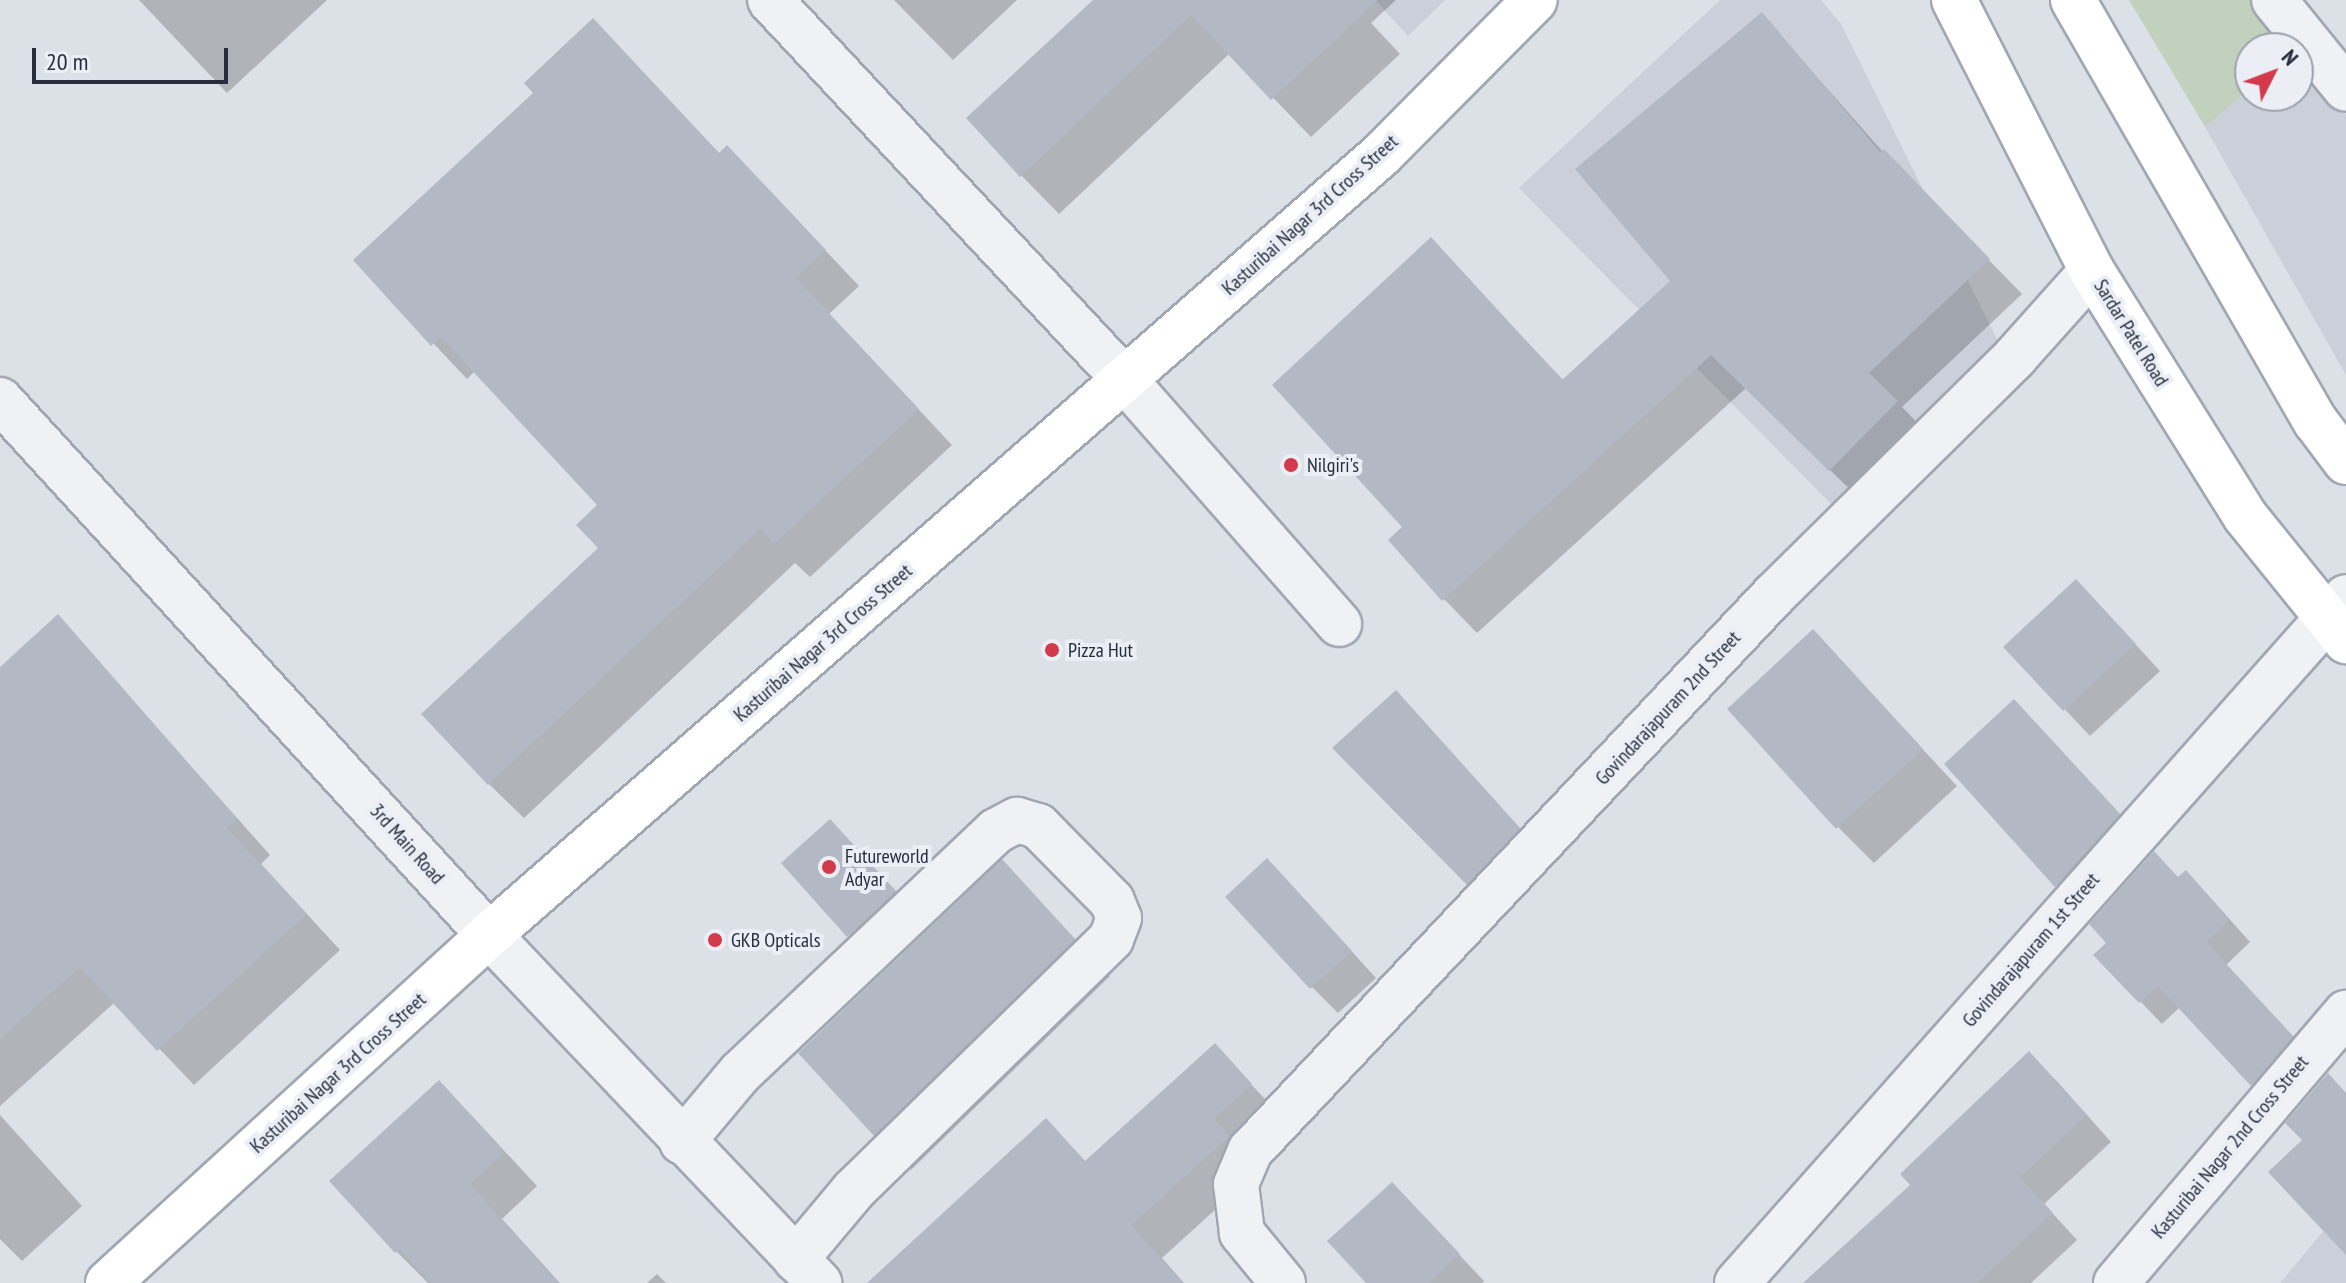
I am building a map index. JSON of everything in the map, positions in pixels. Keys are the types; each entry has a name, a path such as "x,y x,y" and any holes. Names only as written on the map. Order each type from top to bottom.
{"street":[{"path":"770,0 1124,379 1339,624"},
{"name":"Kasturibai Nagar 3rd Cross Street","path":"108,1283 489,935 1381,155 1535,0"},
{"name":"Sardar Patel Road","path":"1954,0 2092,271 2245,516 2339,618"},
{"path":"2073,0 2316,422 2346,462"},
{"path":"2274,0 2346,89"},
{"name":"Govindarajapuram 2nd Street","path":"1283,1283 1242,1233 1236,1184 1250,1151 1764,606 2015,357 2092,271"},
{"name":"3rd Main Road","path":"0,400 489,935 682,1142 808,1271"},
{"name":"Govindarajapuram 1st Street","path":"1737,1283 2339,618"},
{"path":"682,1142 740,1073 996,831 1017,820 1038,826 1112,901 1119,918 1111,939 853,1191 808,1271"},
{"name":"Kasturibai Nagar 2nd Cross Street","path":"2116,1283 2346,1013"}],"shaded area":[{"path":"1375,0 1445,0 1408,36"},
{"path":"1720,0 1821,0 1841,24 1999,343 1834,507 1519,188"},
{"path":"2314,76 2346,115 2346,375 2205,127 2234,103 2234,112 2314,112"},
{"path":"2346,1204 2346,1283 2280,1283"}],"green space":[{"path":"2129,0 2252,0 2278,32 2234,32 2234,103 2205,127"}],"building":[{"path":"1093,0 1378,0 1271,100 1191,15 1020,177 966,118"},
{"path":"1762,12 1880,152 1884,149 1990,259 1869,373 1898,401 1829,471 1711,355 1442,601 1388,540 1402,527 1272,385 1431,237 1562,380 1670,281 1575,169"},
{"path":"593,18 719,153 727,145 826,250 796,278 919,409 774,544 760,529 488,785 421,714 598,548 576,525 597,505 441,337 431,346 353,260 533,93 524,83"},
{"path":"2076,579 2136,644 2063,711 2003,647"},
{"path":"58,614 237,819 227,828 307,914 157,1051 80,967 0,1039 0,667"},
{"path":"1813,629 1923,749 1836,829 1727,709"},
{"path":"1396,690 1520,828 1467,885 1332,748"},
{"path":"2014,699 2120,814 2055,887 1944,764"},
{"name":"Futureworld Adyar","path":"830,819 896,891 847,937 781,863"},
{"path":"2154,851 2178,877 2186,870 2230,920 2206,942 2293,1036 2251,1086 2158,986 2139,1003 2093,955 2106,943 2089,924"},
{"path":"1267,858 1352,951 1310,989 1225,897"},
{"path":"1002,859 1075,939 874,1136 798,1053"},
{"path":"1215,1043 1252,1084 1214,1119 1230,1136 1131,1225 1183,1283 867,1283 1046,1118 1085,1161"},
{"path":"2029,1051 2087,1115 2020,1177 2053,1213 1977,1283 1803,1283 1910,1185 1900,1174"},
{"path":"2328,1073 2346,1093 2346,1255 2268,1172 2302,1140 2285,1123"},
{"path":"439,1080 505,1152 470,1184 559,1283 431,1283 400,1249 395,1253 329,1181"},
{"path":"1392,1182 1460,1254 1429,1283 1366,1283 1327,1241"}],"place":[{"name":"Nilgiri's","path":"1291,465"},
{"name":"Pizza Hut","path":"1052,650"},
{"name":"Futureworld Adyar","path":"829,867"},
{"name":"GKB Opticals","path":"715,940"}]}
